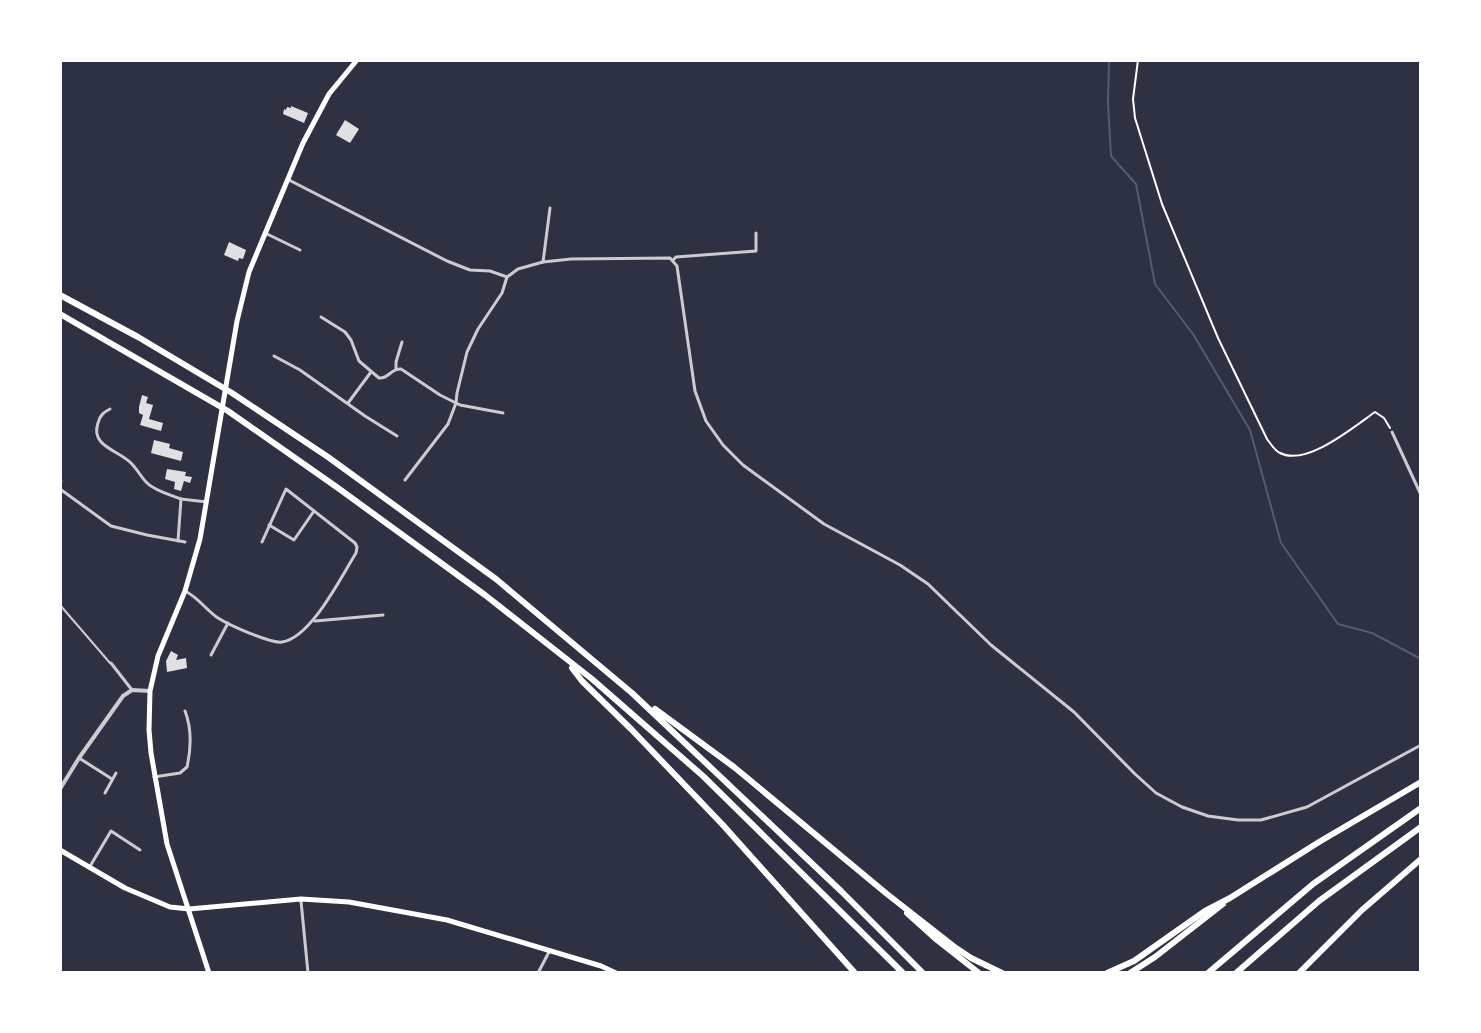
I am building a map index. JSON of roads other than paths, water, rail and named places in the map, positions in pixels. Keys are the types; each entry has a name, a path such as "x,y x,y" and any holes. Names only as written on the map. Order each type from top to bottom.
{"highway":[{"path":"60,295 232,393 328,457 496,579 632,693 923,973"},
{"path":"60,314 228,411 485,595 592,679 703,776 903,973"},
{"path":"568,662 582,681 722,824 855,973"},
{"path":"632,693 734,767 963,953 1002,973"},
{"path":"1107,973 1134,961 1205,911 1421,782"},
{"path":"1208,973 1313,884 1421,808"},
{"path":"1236,973 1319,901 1421,827"},
{"path":"1299,973 1362,910 1421,859"},
{"path":"887,894 929,934 979,973"},
{"path":"1130,973 1230,898"}],"main road":[{"path":"209,973 167,844 154,777 149,730 150,691 158,656 185,591 200,539 237,321 249,272 303,143 329,94 357,60"},
{"path":"60,850 125,888 170,907 189,909 301,899 349,902 432,917 550,950 616,973"}],"street":[{"path":"287,179 447,261 470,270 490,271 507,277"},
{"path":"543,262 550,208"},
{"path":"265,233 300,250"},
{"path":"673,260 676,257 756,251 756,233"},
{"path":"405,480 448,424 467,352 502,293 507,277 518,269 543,262 666,257 677,266 695,391 706,421 723,445 743,465 824,524 900,565 928,584 991,645 1074,712 1156,793 1208,816 1261,820 1307,807 1421,745"},
{"path":"321,317 345,332 359,361 379,378 401,369 464,407 503,413"},
{"path":"396,369 402,342"},
{"path":"274,356 300,370 397,436"},
{"path":"348,403 371,372"},
{"path":"110,409 100,417 97,427 100,441 106,447 131,463 148,485 181,499 207,502"},
{"path":"1392,432 1421,495"},
{"path":"60,489 111,526 185,542"},
{"path":"185,591 217,618 268,641 283,643 300,633 313,621 358,549 355,543 286,489 262,542"},
{"path":"178,541 181,499"},
{"path":"269,525 294,540 314,511"},
{"path":"313,621 383,615"},
{"path":"211,655 228,623"},
{"path":"111,663 132,690"},
{"path":"60,789 123,696 132,690 150,691"},
{"path":"154,777 180,773 187,767 190,723 185,711"},
{"path":"79,758 112,779"},
{"path":"105,793 116,773"},
{"path":"89,868 111,831 140,850"},
{"path":"301,899 308,973"},
{"path":"538,973 550,950"}],"lane":[{"path":"60,605 111,663"}],"waterway":[{"path":"1109,60 1111,156 1136,184 1155,284 1193,334 1250,430 1281,543 1338,624 1372,633 1421,659"}]}
